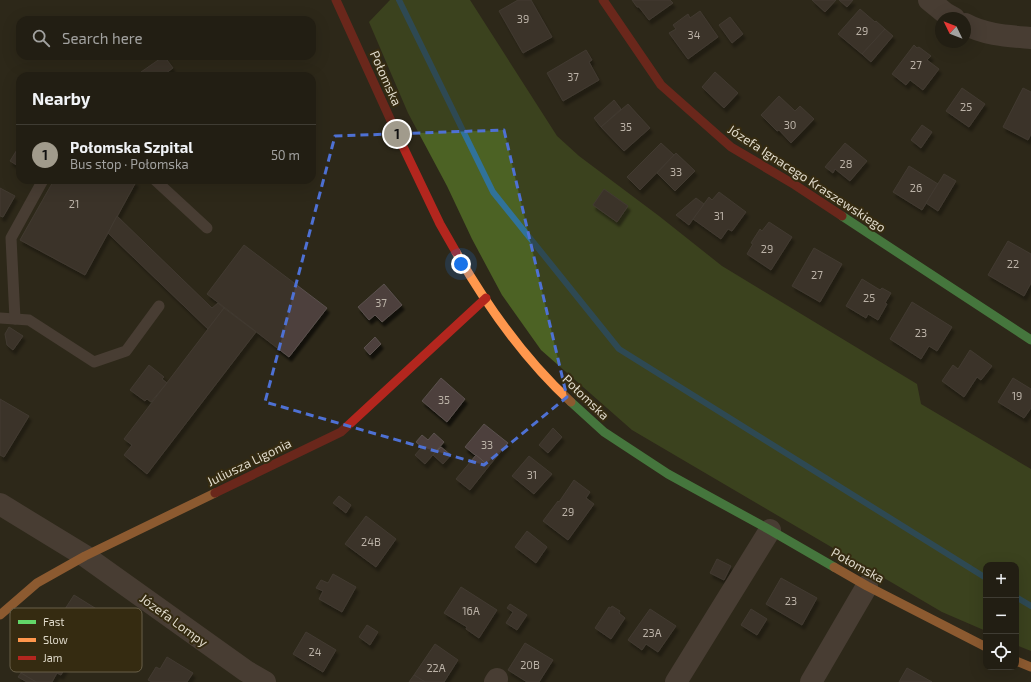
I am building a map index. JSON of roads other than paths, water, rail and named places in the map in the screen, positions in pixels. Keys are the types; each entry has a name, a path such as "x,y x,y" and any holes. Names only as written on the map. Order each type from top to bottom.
{"street":[{"name":"Połomska","path":"336,0 440,224 468,273 515,342 557,389 604,432 668,474 770,530 867,586 983,645"},
{"name":"Józefa Ignacego Kraszewskiego","path":"603,0 661,85 731,147 795,185 1031,340"},
{"path":"929,0 944,12"},
{"path":"971,27 1000,35 1031,38"},
{"name":"Juliusza Ligonia","path":"0,616 37,583 85,556 341,432 486,298"},
{"name":"Józefa Lompy","path":"0,504 85,556 246,671 265,682"},
{"path":"676,682 770,530"},
{"path":"811,682 867,586"},
{"path":"1019,662 1031,667"}],"lane":[{"path":"15,319 11,238 41,184"},
{"path":"159,184 207,228"},
{"path":"0,318 29,320 94,362 126,352 160,306"}],"waterway":[{"path":"399,0 493,192 619,349 983,576"},
{"path":"1018,598 1031,606"}],"place":[{"name":"Połomska Szpital","path":"397,134"}]}
